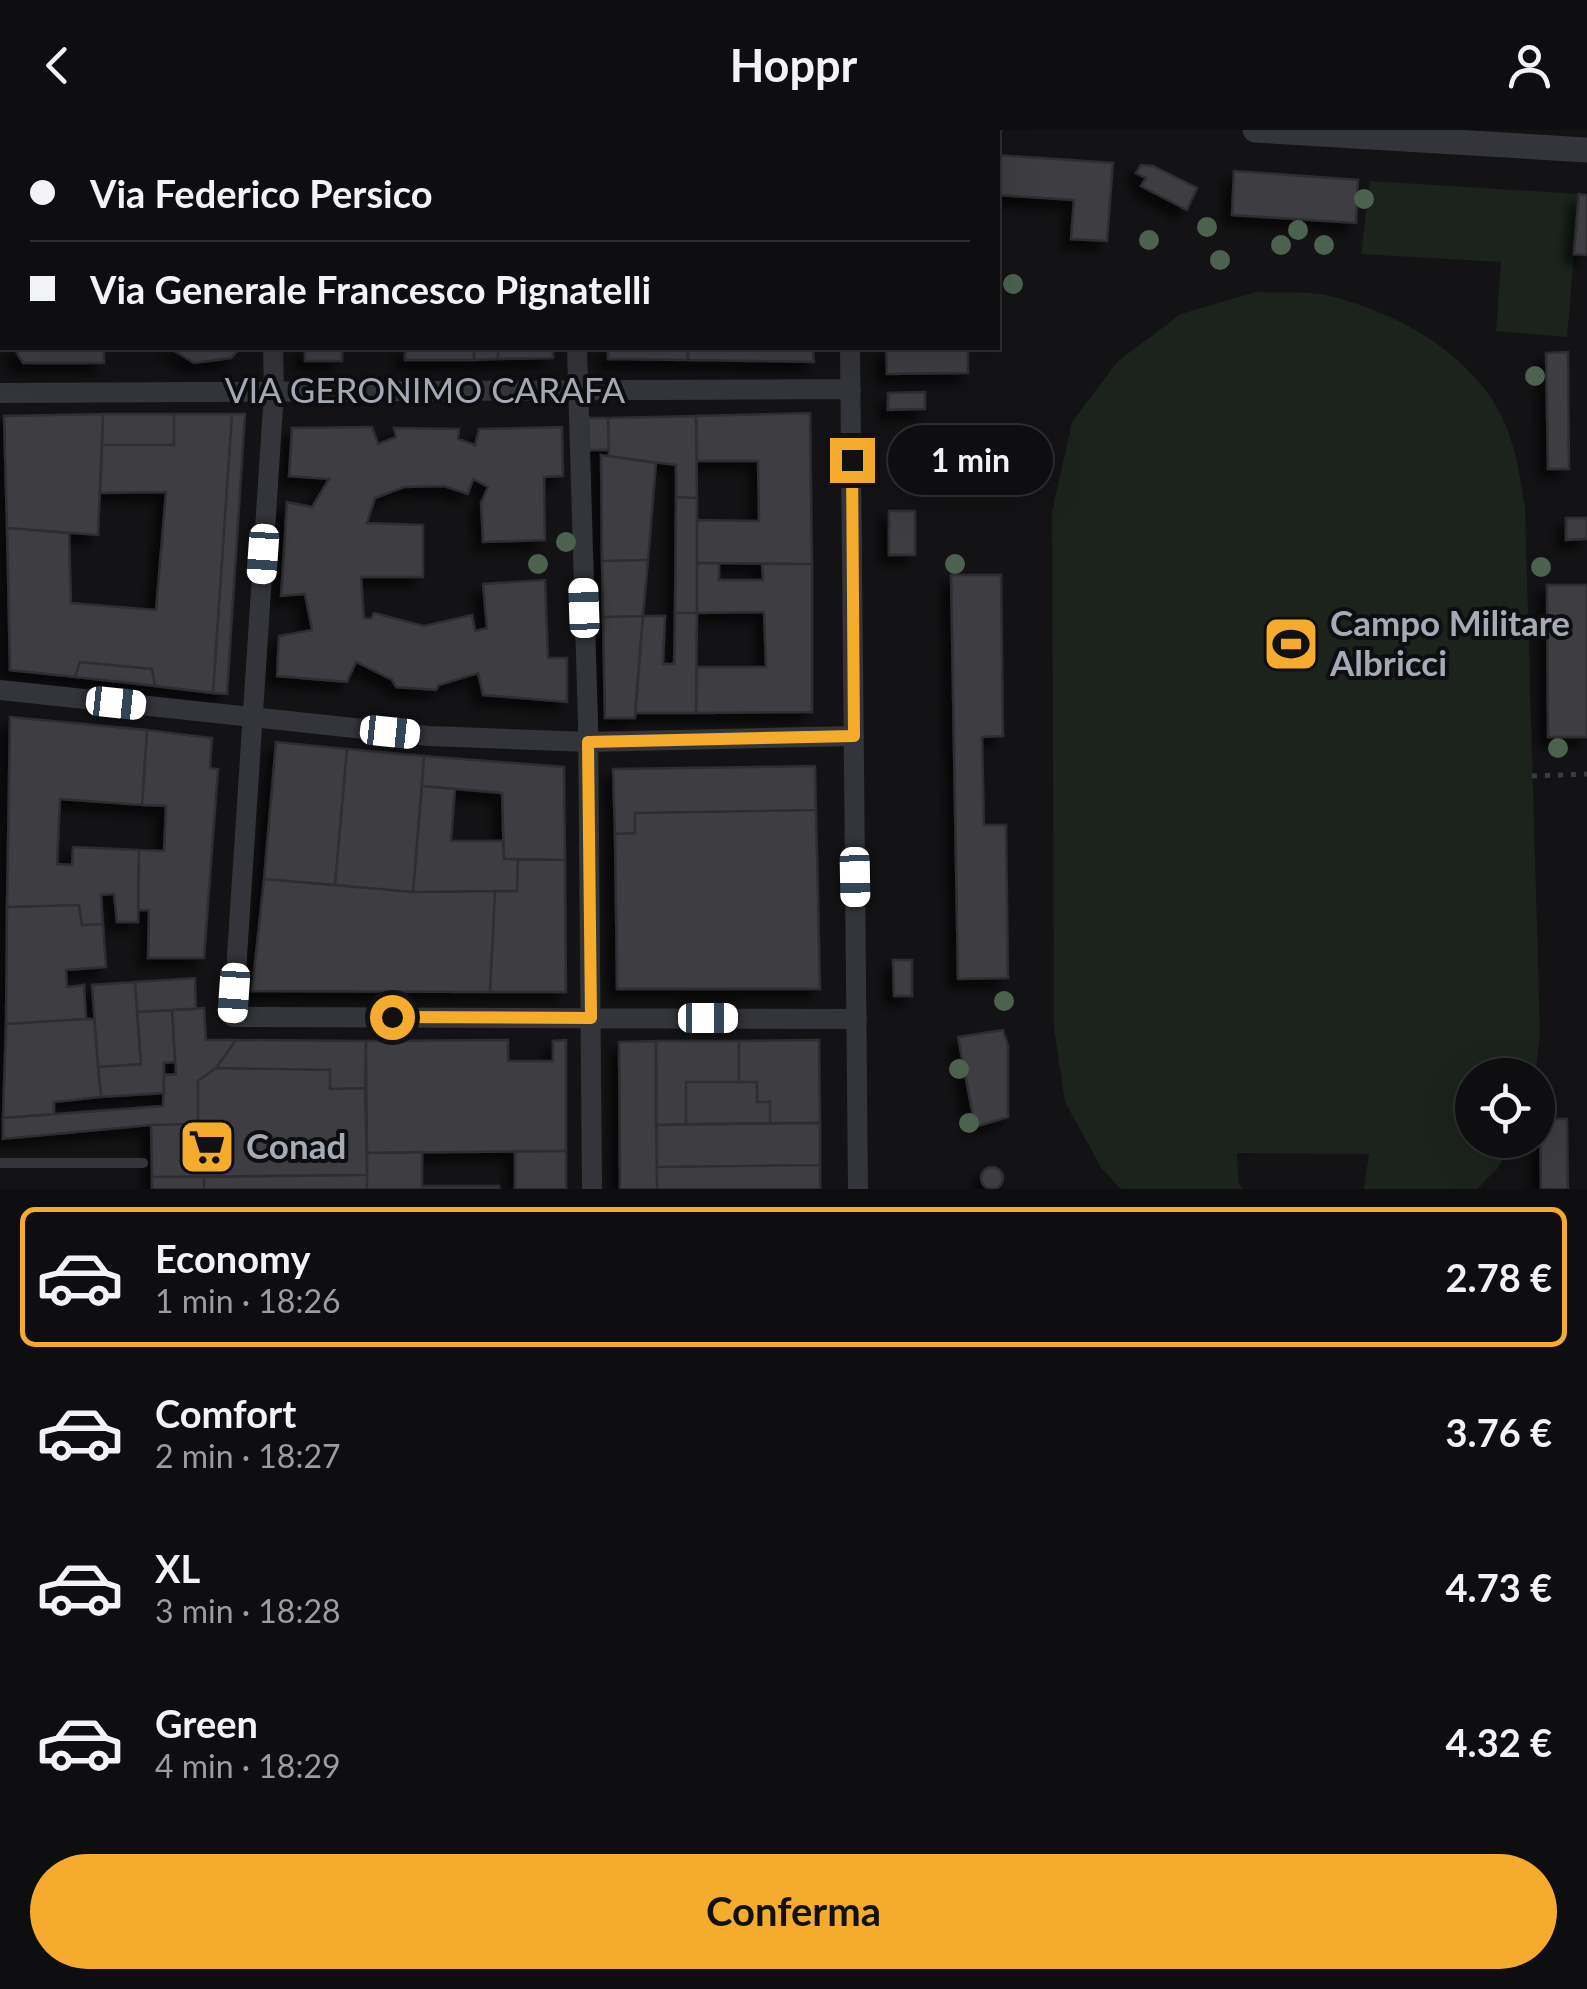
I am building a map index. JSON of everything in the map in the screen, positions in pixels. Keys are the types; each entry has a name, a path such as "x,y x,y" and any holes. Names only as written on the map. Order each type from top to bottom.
{"street":[{"path":"1255,130 1587,150"},
{"path":"274,350 233,1016 857,1019"},
{"path":"577,350 588,742 592,1189"},
{"path":"850,350 858,1189"},
{"name":"VIA GERONIMO CARAFA","path":"0,393 851,389"},
{"path":"0,690 429,736 588,742 854,736"}],"lane":[{"path":"0,1163 143,1163"}],"path":[{"path":"1532,776 1587,774"}],"shaded area":[{"path":"1370,181 1579,194 1567,337 1496,331 1501,262 1361,254"},
{"name":"Campo Militare Albricci","path":"1256,292 1325,295 1372,309 1418,332 1459,361 1491,398 1505,423 1525,507 1540,1036 1537,1058 1455,1058 1455,1158 1503,1158 1477,1189 1364,1189 1369,1154 1237,1153 1243,1189 1121,1189 1102,1169 1065,1102 1054,1028 1052,512 1072,422 1118,361 1181,314"}],"building":[{"path":"1000,155 1113,163 1107,241 1071,239 1074,200 1000,195"},
{"path":"1141,165 1153,166 1197,188 1187,210 1141,186 1146,178 1136,173"},
{"path":"1234,171 1358,180 1356,223 1232,215"},
{"path":"1579,194 1587,195 1587,255 1574,254"},
{"path":"15,350 104,350 104,363 23,363"},
{"path":"173,350 238,350 231,358 194,363"},
{"path":"305,350 342,350 342,361 305,361"},
{"path":"405,350 474,350 474,360 405,360"},
{"path":"474,350 498,350 498,359 474,360"},
{"path":"498,350 553,350 553,358 498,359"},
{"path":"608,350 688,350 688,360 608,359"},
{"path":"688,350 813,350 814,362 688,360"},
{"path":"886,350 968,350 968,373 887,374"},
{"path":"1568,352 1569,469 1548,469 1546,353"},
{"path":"925,392 925,409 888,410 888,393"},
{"path":"810,413 812,564 697,563 697,520 759,521 758,461 697,461 696,416"},
{"path":"103,414 98,535 7,528 4,416"},
{"path":"103,414 174,414 174,445 102,445"},
{"path":"174,414 232,414 213,693 155,686 152,669 80,662 75,677 10,670 7,528 69,533 71,603 156,610 166,492 100,493 102,445 174,445"},
{"path":"232,414 245,414 227,694 213,693"},
{"path":"696,416 697,498 676,497 676,465 609,456 608,418"},
{"path":"588,418 608,418 609,450 589,450"},
{"path":"372,427 378,444 396,437 394,428 459,429 458,439 475,445 479,429 562,427 563,476 544,477 545,540 483,542 481,503 488,487 473,479 468,494 444,486 404,487 375,498 367,523 423,525 423,577 361,577 364,618 371,619 374,613 424,626 472,615 475,631 487,628 483,584 545,580 548,658 567,658 567,702 483,695 478,673 439,685 436,690 396,687 392,680 356,662 347,682 277,676 279,636 312,630 305,594 281,596 287,502 312,507 329,479 289,476 292,428"},
{"path":"601,455 656,463 648,560 602,561"},
{"path":"676,497 697,498 697,613 675,613"},
{"path":"889,511 915,511 915,555 889,555"},
{"path":"1566,518 1587,518 1587,539 1566,540"},
{"path":"648,560 643,616 603,617 602,561"},
{"path":"697,563 719,563 719,580 763,580 762,564 812,564 812,712 696,713 697,667 766,667 764,612 697,613"},
{"path":"951,575 1001,575 1003,736 982,737 984,825 1006,825 1008,978 958,979"},
{"path":"1547,585 1587,585 1587,737 1548,737"},
{"path":"675,613 697,613 696,713 635,713 643,616 665,616 663,664 674,664"},
{"path":"643,616 635,718 605,718 603,617"},
{"path":"80,662 152,669 155,686 75,677"},
{"path":"10,717 147,730 142,805 60,799 57,864 72,865 73,847 139,850 138,922 117,922 114,894 101,895 103,924 82,925 79,905 7,907"},
{"path":"147,730 212,738 210,768 218,769 204,958 148,958 149,910 138,910 139,850 164,851 166,806 142,805"},
{"path":"276,742 347,749 335,885 264,879"},
{"path":"347,749 424,756 413,892 335,885"},
{"path":"424,756 564,767 565,860 504,859 502,793 422,786"},
{"path":"815,766 816,810 635,813 635,833 615,834 613,769"},
{"path":"422,786 455,789 451,841 503,841 504,859 518,859 517,891 413,892"},
{"path":"816,810 820,989 617,989 615,834 635,833 635,813"},
{"path":"518,859 565,860 566,992 490,992 495,891 517,891"},
{"path":"264,879 413,892 495,891 490,992 252,991"},
{"path":"79,905 82,925 103,924 106,967 66,970 67,987 84,985 86,1019 6,1024 7,907"},
{"path":"893,960 912,960 912,996 894,996"},
{"path":"195,978 196,1009 137,1012 135,982"},
{"path":"135,982 141,1064 98,1067 92,985"},
{"path":"204,1008 206,1040 236,1040 216,1068 198,1081 198,1124 3,1139 3,1118 163,1106 164,1075 176,1074 172,1010"},
{"path":"172,1010 175,1062 164,1063 164,1093 101,1097 98,1067 141,1064 137,1012"},
{"path":"94,1019 101,1097 54,1102 54,1114 3,1118 6,1024"},
{"path":"1003,1030 1008,1046 1008,1117 975,1127 958,1037"},
{"path":"236,1040 366,1041 365,1088 330,1089 330,1070 216,1068"},
{"path":"508,1040 508,1061 553,1061 553,1041 566,1040 566,1151 367,1153 366,1041"},
{"path":"819,1040 820,1123 770,1123 770,1102 757,1102 757,1082 739,1082 739,1041"},
{"path":"656,1041 739,1041 739,1082 686,1082 686,1124 656,1125"},
{"path":"656,1041 657,1189 620,1189 619,1042"},
{"path":"216,1068 330,1070 330,1089 365,1088 367,1175 152,1177 151,1125 198,1124 198,1081"},
{"path":"686,1082 757,1082 757,1102 770,1102 770,1123 686,1124"},
{"path":"1555,1119 1567,1119 1568,1189 1541,1189 1541,1158 1555,1158"},
{"path":"820,1123 820,1165 657,1167 656,1125"},
{"path":"515,1151 566,1151 566,1189 515,1189"},
{"path":"422,1152 422,1189 367,1189 367,1153"},
{"path":"820,1165 820,1189 657,1189 657,1167"},
{"path":"992,1167 1000,1170 1000,1186 992,1189 984,1186 981,1178 984,1170"},
{"path":"367,1175 367,1189 204,1189 204,1177"},
{"path":"152,1177 204,1177 204,1189 152,1189"},
{"path":"499,1186 499,1189 422,1189"}],"place":[{"name":"Campo Militare Albricci","path":"1291,644"},
{"name":"Conad","path":"207,1147"}],"route":[{"path":"392,1017 591,1018 588,742 854,736 852,460"}]}
